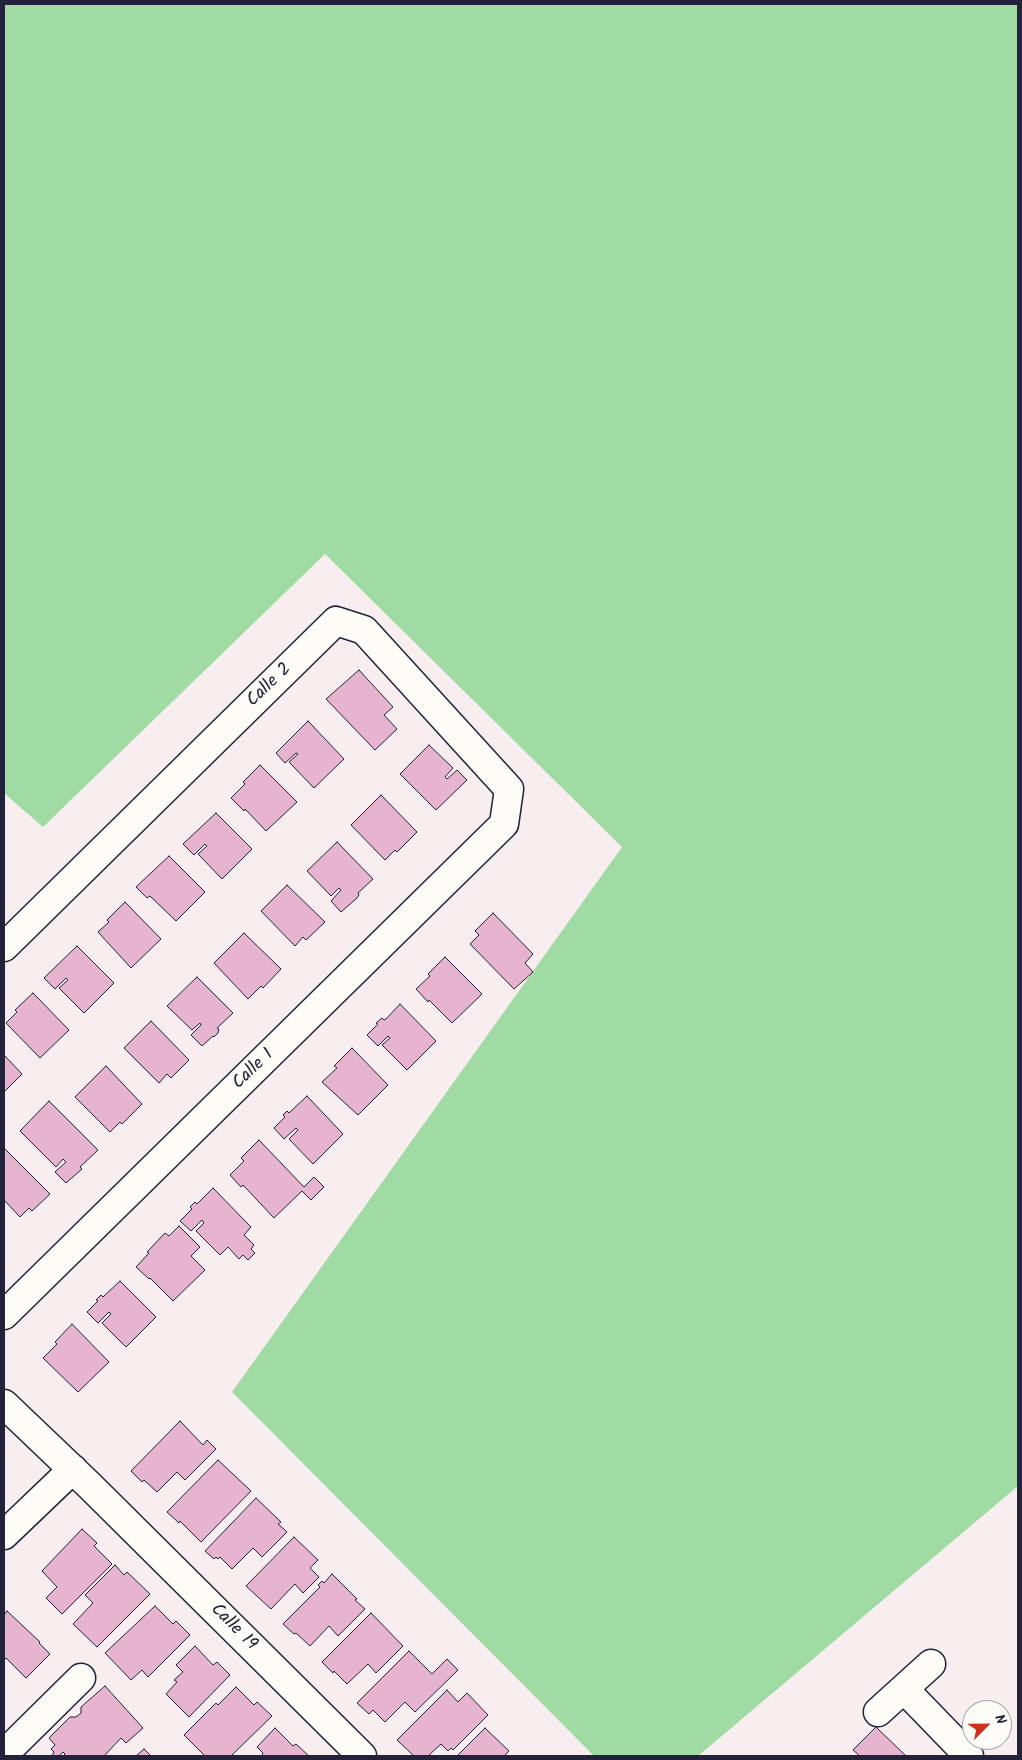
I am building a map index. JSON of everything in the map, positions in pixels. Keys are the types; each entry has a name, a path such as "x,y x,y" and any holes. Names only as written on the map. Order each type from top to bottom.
{"street":[{"name":"Calle 2","path":"4,947 336,621 364,630 509,789 504,824"},
{"name":"Calle 1","path":"4,1315 504,824"},
{"name":"Calle 19","path":"4,1404 104,1499 362,1756"},
{"path":"4,1536 73,1469"},
{"path":"878,1712 930,1664"},
{"path":"5,1754 81,1678"},
{"path":"904,1689 969,1756"}],"green space":[{"path":"4,4 1018,4 1018,1486 698,1756 594,1756 232,1392 622,847 325,554 43,827 4,793"}],"building":[{"path":"359,670 393,707 384,715 397,729 375,750 326,699"},
{"path":"308,721 344,759 314,788 289,762 298,754 296,753 285,763 276,753"},
{"path":"429,745 453,768 445,777 447,779 457,770 467,780 436,810 400,774"},
{"path":"260,765 297,802 266,831 245,809 244,811 231,798 245,784 243,782"},
{"path":"381,795 417,832 397,852 395,850 385,860 351,825"},
{"path":"216,813 252,849 222,879 198,854 207,846 205,844 194,855 183,844"},
{"path":"337,842 373,879 358,893 357,898 341,912 331,901 341,890 339,888 331,896 307,871"},
{"path":"169,856 205,892 176,921 150,896 147,898 136,887"},
{"path":"287,885 325,922 306,940 303,937 295,946 261,911"},
{"path":"125,902 161,939 131,968 98,932"},
{"path":"493,913 533,954 525,963 533,972 514,989 470,944 479,935 475,931"},
{"path":"244,933 281,969 263,988 261,986 248,999 214,963"},
{"path":"77,946 114,983 84,1013 59,988 68,980 66,978 55,989 44,978"},
{"path":"445,957 482,994 452,1023 416,989 430,976 428,974"},
{"path":"197,977 233,1013 217,1028 219,1029 218,1033 202,1046 191,1035 201,1025 200,1023 192,1030 167,1006"},
{"path":"33,993 69,1030 40,1058 6,1023 17,1012 15,1010"},
{"path":"400,1004 436,1041 407,1070 382,1045 390,1038 388,1036 378,1046 367,1035 378,1024 376,1023 382,1018 386,1019"},
{"path":"151,1021 189,1060 171,1078 167,1074 159,1083 124,1048"},
{"path":"352,1048 388,1085 358,1115 322,1082 337,1068 334,1066"},
{"path":"4,1055 22,1074 4,1092"},
{"path":"106,1066 142,1104 122,1124 120,1122 110,1132 75,1097"},
{"path":"307,1096 343,1134 313,1164 289,1139 298,1130 296,1128 284,1139 274,1128 285,1117 283,1115 287,1111 289,1113"},
{"path":"49,1101 98,1150 80,1167 82,1169 66,1183 55,1172 66,1162 63,1159 56,1167 20,1131"},
{"path":"259,1140 304,1187 314,1177 324,1187 311,1200 302,1191 274,1218 243,1185 241,1187 230,1175 244,1161 241,1158"},
{"path":"4,1148 50,1194 32,1211 29,1208 20,1217 4,1200"},
{"path":"213,1188 251,1227 244,1235 254,1245 251,1249 255,1253 248,1260 243,1255 239,1259 228,1247 220,1255 196,1231 204,1223 202,1220 191,1231 180,1221 192,1209 190,1207 195,1202 197,1204"},
{"path":"179,1226 200,1247 191,1256 205,1270 173,1301 136,1267 165,1233 169,1236"},
{"path":"120,1281 156,1317 126,1347 102,1323 111,1314 109,1312 98,1323 87,1312 101,1295 103,1297"},
{"path":"72,1324 109,1362 78,1392 43,1358 57,1344 55,1342"},
{"path":"180,1421 203,1445 207,1440 216,1449 185,1480 177,1472 157,1492 144,1480 142,1482 131,1471"},
{"path":"218,1460 251,1491 201,1542 180,1521 179,1523 167,1512"},
{"path":"256,1498 281,1522 278,1524 287,1532 262,1557 253,1548 232,1569 220,1557 214,1559 205,1551"},
{"path":"82,1529 97,1543 94,1546 112,1564 62,1614 46,1598 57,1587 42,1571"},
{"path":"294,1537 318,1560 310,1568 319,1577 303,1593 295,1584 271,1609 246,1586"},
{"path":"115,1565 124,1575 127,1572 150,1594 97,1647 73,1624 93,1603 85,1595"},
{"path":"332,1574 365,1609 338,1636 329,1626 310,1646 283,1624 320,1587 318,1585 322,1581 324,1583"},
{"path":"155,1606 173,1624 176,1621 190,1635 148,1677 142,1670 131,1680 105,1653"},
{"path":"7,1611 50,1654 26,1678 6,1658 4,1660 4,1615"},
{"path":"371,1613 403,1646 376,1673 368,1664 347,1684 322,1662"},
{"path":"195,1646 213,1665 217,1662 230,1675 189,1717 166,1694 177,1682 174,1680 183,1672 176,1665"},
{"path":"409,1651 432,1674 447,1659 458,1670 415,1712 405,1702 385,1722 373,1710 369,1714 357,1703"},
{"path":"105,1686 143,1728 126,1743 121,1738 104,1756 63,1756 65,1754 63,1752 59,1756 52,1756 54,1752 51,1749 55,1745 49,1738 70,1717 76,1717 81,1713 81,1707"},
{"path":"236,1687 254,1705 257,1702 272,1716 231,1756 205,1756 184,1735 216,1703 218,1705"},
{"path":"447,1690 458,1702 467,1693 488,1715 453,1750 451,1748 448,1751 441,1744 428,1756 414,1756 397,1740"},
{"path":"876,1727 906,1756 860,1756 853,1750"},
{"path":"275,1728 293,1746 296,1744 309,1756 261,1756 263,1753 257,1747"},
{"path":"485,1728 509,1751 504,1756 457,1756"},
{"path":"144,1749 151,1756 136,1756"}]}
